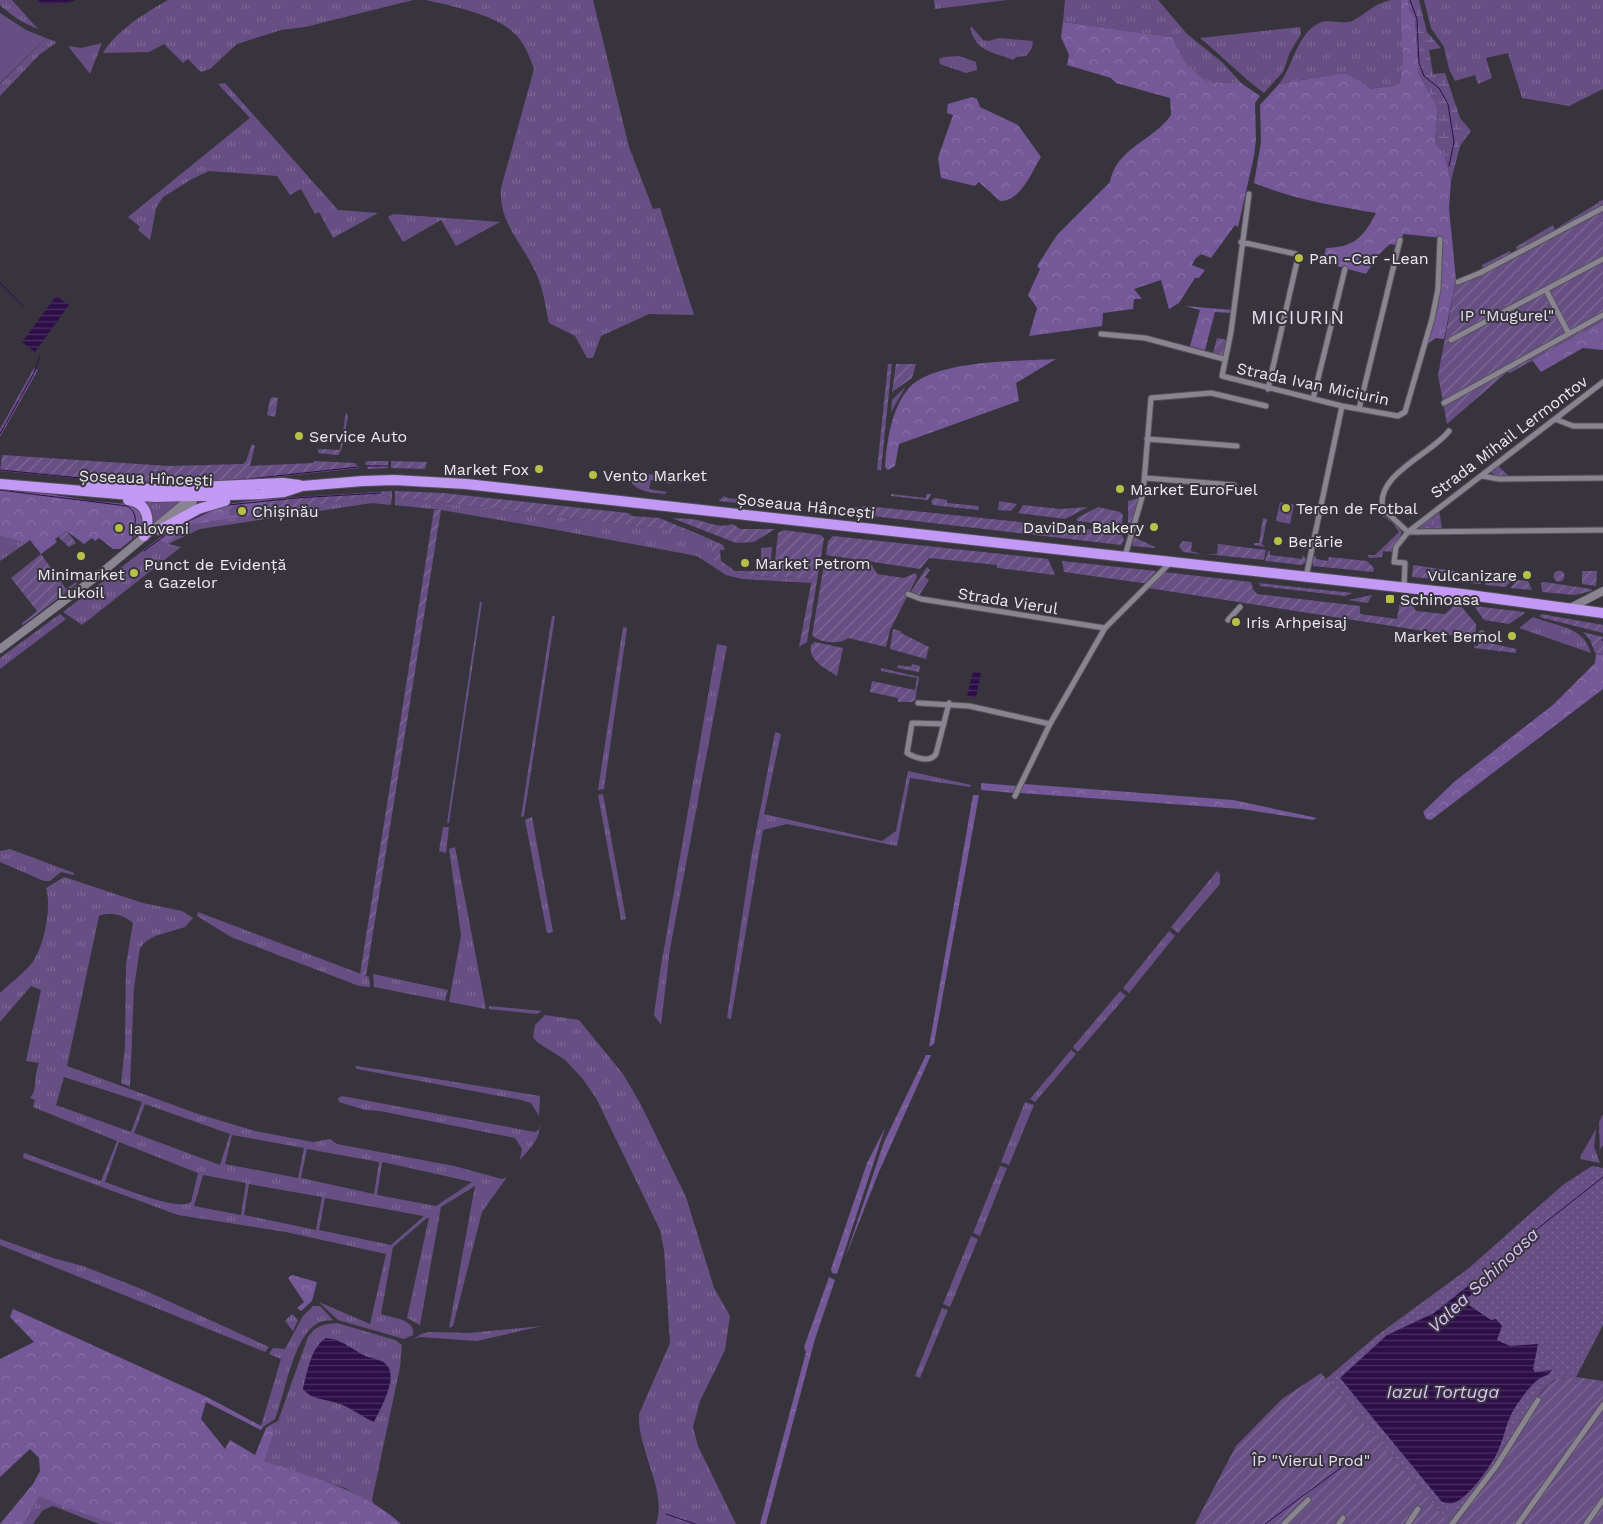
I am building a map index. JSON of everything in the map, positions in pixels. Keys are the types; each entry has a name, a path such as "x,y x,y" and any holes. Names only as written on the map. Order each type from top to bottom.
{"highway":[{"name":"Șoseaua Hîncești","path":"0,477 94,486 257,488"},
{"name":"Șoseaua Hâncești","path":"257,488 284,492 302,486 390,480 466,484 1404,587 1570,608 1603,614"},
{"name":"Șoseaua Hîncești","path":"0,484 137,496 192,495"},
{"path":"0,484 46,492 134,501 143,507 148,516 144,536"},
{"path":"94,486 130,490 189,492 192,495 202,492 257,488"},
{"path":"182,488 187,489 192,495"},
{"path":"160,530 206,505 257,488"}],"main road":[{"path":"122,556 129,554 191,504 192,495"},
{"path":"0,648 122,556 192,495"},
{"path":"1570,608 1603,591"}],"street":[{"path":"1224,359 1231,332 1248,194"},
{"path":"1458,282 1480,273 1603,208"},
{"name":"Strada Ivan Miciurin","path":"1101,334 1145,338 1224,359 1222,376 1342,406 1398,416 1404,414 1407,408 1432,319 1439,284 1440,239"},
{"path":"1359,409 1400,240"},
{"path":"1241,242 1297,256 1293,282 1268,389"},
{"path":"1451,340 1603,259"},
{"path":"1314,399 1345,269"},
{"path":"1546,290 1569,334"},
{"path":"1444,402 1603,315"},
{"name":"Strada Mihail Lermontov","path":"1404,587 1405,563 1394,562 1396,547 1408,532 1603,382"},
{"path":"1124,557 1140,505 1145,478 1150,400 1154,397 1211,393 1266,406"},
{"path":"1306,577 1342,406"},
{"path":"1555,419 1573,426 1603,426"},
{"path":"1449,431 1442,440 1402,469 1387,487 1382,509 1408,532 1603,530"},
{"path":"1147,439 1237,446"},
{"path":"1482,476 1498,479 1603,478"},
{"path":"1145,478 1234,485"},
{"path":"1015,796 1050,724 1105,628 1171,562"},
{"name":"Strada Vierul","path":"908,594 949,604 1105,628"},
{"path":"1228,620 1240,607"},
{"path":"918,703 949,703 1050,724"},
{"path":"944,724 912,723 907,754 932,760 936,754 944,724 949,703"},
{"path":"1452,1524 1497,1465 1538,1400"},
{"path":"1518,1524 1603,1405"},
{"path":"1284,1524 1308,1500"},
{"path":"1586,1524 1603,1500"},
{"path":"1408,1524 1418,1510"},
{"path":"1339,1524 1343,1518"}],"green space":[{"path":"0,0 12,0 38,29 9,13 0,5"},
{"path":"168,0 413,0 305,27 281,30 237,44 210,69 201,72 188,59 183,63 164,44 149,52 103,53 124,29"},
{"path":"426,0 593,0 629,147 653,209 660,208 694,315 649,314 601,336 593,358 587,358 575,336 549,323 539,281 509,225 501,202 501,188 534,69 531,60 525,47 516,35 498,22 474,12"},
{"path":"934,0 1007,0 935,9"},
{"path":"1065,0 1158,0 1187,34 1223,63 1241,83 1207,82 1187,65 1172,37 1063,22"},
{"path":"1401,0 1402,63 1399,84 1371,89 1344,73 1279,84 1300,43 1311,28 1319,23 1328,21 1350,22 1385,1"},
{"path":"1401,0 1408,0 1410,11 1415,18 1419,74 1438,108 1435,142 1445,156 1451,181 1449,208 1456,280 1444,339 1436,338 1427,344 1441,285 1443,238 1403,234 1402,240 1397,245 1390,244 1378,255 1366,274 1323,262 1326,248 1344,246 1357,240 1367,229 1376,213 1299,198 1254,183 1261,142 1260,105 1279,84 1344,73 1371,89 1399,84 1402,63"},
{"path":"1408,0 1419,0 1427,32 1441,48 1429,50 1433,74 1445,73 1460,118 1471,131 1460,146 1451,181 1445,156 1435,142 1438,108 1419,74 1415,19 1410,11"},
{"path":"1424,0 1603,0 1603,89 1569,106 1522,98 1508,53 1486,58 1492,78 1478,84 1475,75 1455,81 1449,69 1444,47 1431,28"},
{"path":"0,13 26,30 46,38 0,83"},
{"path":"1063,22 1172,37 1187,65 1207,82 1241,83 1260,96 1255,103 1256,140 1238,227 1235,225 1211,258 1201,254 1195,259 1192,265 1205,270 1199,278 1195,278 1179,303 1169,309 1161,280 1134,289 1142,299 1134,299 1133,309 1103,313 1102,326 1029,336 1037,308 1028,295 1040,269 1037,266 1057,235 1110,182 1114,170 1127,153 1155,132 1171,115 1170,98 1116,83 1111,78 1067,65 1069,55 1061,37"},
{"path":"972,27 983,40 989,41 999,38 1033,41 1032,48 1026,56 1016,57 1013,60 992,53 981,47 977,42 970,28"},
{"path":"1300,27 1301,34 1290,52 1283,72 1264,93 1200,38"},
{"path":"46,38 57,42 39,55 0,96 0,84"},
{"path":"102,43 90,74 68,46 81,48"},
{"path":"959,56 976,62 977,70 966,73 940,64 939,59"},
{"path":"225,83 338,210 378,213 333,238 319,212 315,214 301,189 290,195 277,176 209,171 163,197 156,208 150,240 138,230 140,227 128,217 250,118 218,84"},
{"path":"972,97 977,99 980,107 1018,125 1041,157 1025,185 1007,200 1000,201 979,182 975,186 941,178 938,158 953,115 947,113 948,104"},
{"path":"1603,200 1603,205 1560,228 1560,226"},
{"name":"IP \"Mugurel\"","path":"1603,200 1603,321 1510,373 1507,372 1447,424 1438,375 1456,280 1481,270 1600,206 1598,202"},
{"path":"393,214 500,222 456,246 441,220 403,242 388,217"},
{"path":"1553,225 1555,230 1517,250 1516,247"},
{"path":"1510,251 1511,254 1483,269 1482,265"},
{"path":"1185,306 1232,310 1232,313 1215,312 1205,350 1190,346 1200,310"},
{"path":"1603,321 1603,350 1583,348 1541,372 1532,360"},
{"path":"1217,338 1227,340 1223,356 1213,353"},
{"path":"1056,359 1016,383 1019,401 899,444 895,466 888,470 885,467 894,415 909,388 921,379 937,372 957,367 1000,362"},
{"path":"888,364 892,364 881,470 877,470"},
{"path":"896,364 916,364 912,378 892,392"},
{"path":"34,368 38,370 0,437 0,429"},
{"path":"906,386 891,412 892,400"},
{"path":"273,397 278,398 275,417 267,415 270,399"},
{"path":"346,412 348,417 341,451 338,455 318,453 318,449 340,450"},
{"path":"252,444 255,446 250,466 313,463 314,461 355,463 359,468 249,480 180,483 107,481 0,471 2,455 169,466 243,464 246,461"},
{"path":"367,461 388,461 388,468 368,469 365,463"},
{"path":"391,461 427,462 425,469 391,468"},
{"path":"1501,464 1499,467 1509,476 1496,476 1491,472"},
{"path":"627,472 696,479 695,483 672,481 671,484 651,480 649,489 667,492 665,494 641,490 629,479"},
{"path":"0,486 92,501 128,504 141,512 143,522 135,537 120,549 113,549 99,538 95,541 92,538 84,544 67,531 55,539 57,542 41,554 30,540 26,543 0,536"},
{"path":"392,491 392,497 378,495 268,513 267,499"},
{"path":"395,491 443,493 628,513 632,516 659,518 696,533 395,497"},
{"path":"891,494 926,498 926,494 931,494 928,500 891,496"},
{"path":"378,495 392,497 391,505 372,503 200,529 168,544 181,547 82,625 63,612 158,539 166,544 190,525"},
{"path":"724,496 727,498 761,501 760,505 718,501"},
{"path":"395,497 696,533 712,540 712,560 735,571 760,576 812,579 811,583 742,579 726,575 697,556 441,510 395,505"},
{"path":"934,498 947,500 947,503 979,506 978,510 933,505 931,501"},
{"path":"1139,498 1130,526 1128,522 1128,501"},
{"path":"267,499 268,513 190,525 166,544 158,539 199,513 228,504 231,515 239,514 242,502"},
{"path":"141,500 184,500 149,530"},
{"path":"999,501 1017,504 1011,511 998,510"},
{"path":"242,502 239,514 230,515 228,504"},
{"name":"Teren de Fotbal","path":"1280,502 1294,505 1292,514 1278,511"},
{"path":"1023,505 1060,509 1088,507 1065,519 1018,513"},
{"path":"866,506 1115,532 1122,535 1124,540 1121,545 829,511"},
{"path":"1098,507 1120,512 1123,515 1122,523 1119,526 1077,521 1077,518"},
{"path":"434,510 441,510 366,976 360,974"},
{"path":"1439,510 1442,528 1420,529 1418,525"},
{"path":"1278,511 1292,514 1290,524 1276,521"},
{"path":"1375,511 1390,520 1396,525 1402,532 1393,552 1383,551 1382,557 1369,558 1368,555 1375,555 1399,532 1393,523"},
{"path":"672,518 694,519 720,526 733,524 740,529 775,529 754,542 736,543"},
{"path":"1263,518 1267,519 1262,544 1265,547 1254,545 1254,543 1259,543"},
{"path":"784,530 821,535 824,538 807,642 799,647 812,579 760,576 735,571 773,571 781,567 781,563 775,560 778,533"},
{"path":"67,531 76,543 69,547 58,537"},
{"path":"0,536 26,543 0,561"},
{"path":"833,536 1048,559 1055,575 997,568 997,565 929,558 920,569 826,555 828,541"},
{"path":"1134,537 1155,547 1155,548 1132,546"},
{"path":"712,540 723,545 725,550 720,550 721,561 735,571 712,560"},
{"path":"1183,541 1192,542 1191,551 1201,554 1183,552 1179,546"},
{"path":"1218,544 1266,550 1264,560 1206,554 1217,554"},
{"path":"772,547 771,560 761,561 761,548"},
{"path":"1268,551 1270,551 1270,555 1302,559 1303,555 1307,561 1302,565 1265,561"},
{"path":"41,554 66,589 76,582 77,584 23,625 21,624 37,611 11,578"},
{"path":"1316,556 1316,559 1328,561 1329,557 1367,561 1374,568 1373,572 1313,566 1312,557"},
{"path":"825,559 872,565 877,574 904,578 916,573 917,577 890,630 886,647 848,638 840,642 824,641 812,635"},
{"path":"1062,561 1156,571 1148,583 1142,583 1064,572"},
{"path":"1413,565 1461,572 1454,581 1412,577"},
{"path":"927,567 930,570 925,577 929,580 920,594 921,597 910,593"},
{"path":"1559,570 1565,576 1559,582 1553,576"},
{"path":"1582,571 1597,571 1596,586 1582,584"},
{"path":"1164,572 1251,582 1257,594 1360,606 1360,614 1397,619 1400,601 1409,600 1416,611 1445,614 1455,604 1460,605 1476,624 1475,646 1478,646 1479,631 1483,630 1485,632 1485,642 1516,649 1516,653 1474,648 1475,639 1148,588"},
{"path":"1463,575 1480,578 1481,584 1458,582"},
{"path":"1485,575 1515,578 1505,587 1485,585"},
{"path":"1518,580 1528,581 1532,590 1510,588"},
{"path":"1259,583 1353,593 1345,596 1260,586"},
{"path":"1541,583 1591,589 1592,591 1575,595 1542,592"},
{"path":"1372,595 1368,603 1348,600"},
{"path":"480,602 482,602 449,823 447,823"},
{"path":"1474,606 1525,613 1509,624 1484,620"},
{"path":"60,614 66,619 0,669 0,658"},
{"path":"1541,614 1603,625 1603,633 1543,618 1540,617"},
{"path":"552,616 555,616 524,816 521,817"},
{"path":"1533,617 1575,632 1582,637 1591,653 1519,628"},
{"path":"623,627 627,628 604,789 598,790"},
{"path":"893,629 901,631 901,633 929,647 926,659 890,649"},
{"path":"1583,632 1603,637 1603,655 1595,653 1590,640"},
{"path":"815,642 843,648 837,676 815,660 812,655 811,645"},
{"path":"717,644 727,646 670,949 661,1025 654,1015 660,972"},
{"path":"1596,654 1603,655 1603,689 1431,820 1426,819 1423,812 1454,782 1554,704 1595,663"},
{"path":"912,664 920,666 919,672 897,668 898,665 911,667"},
{"path":"881,668 919,677 915,700 912,702 898,702 898,698 870,692 872,681 915,690 917,678 881,671"},
{"path":"775,732 781,734 764,814 882,841 896,831 908,771 971,785 970,787 910,778 897,846 787,824 763,830 731,1019 727,1018 751,858"},
{"path":"981,783 1017,786 1014,793 981,790"},
{"path":"1024,784 1233,800 1317,818 1313,820 1241,809 1020,793"},
{"path":"603,794 626,919 621,920 598,795"},
{"path":"973,795 979,795 934,1044 929,1047"},
{"path":"532,817 553,932 547,933 525,820"},
{"path":"443,827 449,827 446,853 439,851"},
{"path":"455,847 486,1009 449,1002 461,935 449,849"},
{"path":"10,849 74,873 74,875 61,872 50,881 44,881 0,862 0,851"},
{"path":"1217,871 1220,874 1220,884 1178,933 1171,927"},
{"path":"64,877 143,903 182,911 193,918 185,927 155,936 145,942 140,948 134,988 130,1087 121,1083 125,1046 126,964 133,923 117,915 99,916 67,1066 195,1113 255,1131 313,1142 330,1139 337,1144 454,1166 502,1179 507,1177 482,1212 453,1326 449,1328 475,1186 441,1207 420,1325 407,1318 429,1218 393,1247 381,1314 407,1322 411,1326 413,1335 404,1339 338,1320 319,1302 370,1324 386,1254 286,1232 178,1215 23,1158 24,1153 101,1181 117,1141 33,1107 35,1100 30,1098 34,1091 39,1063 26,1061 41,990 31,986 0,1022 0,993 32,963 40,947 46,927 48,896 46,888","holes":["64,1077 142,1102 131,1132 56,1105","145,1104 230,1134 220,1165 134,1133","232,1135 304,1148 298,1178 225,1164","119,1142 198,1173 191,1202 175,1204 105,1182","307,1149 379,1162 374,1194 301,1178","382,1163 472,1182 436,1206 377,1195","203,1175 246,1183 241,1215 194,1206","249,1184 322,1197 316,1230 244,1215","325,1198 423,1217 391,1245 319,1230"]},
{"path":"198,912 369,977 370,987 359,986 231,937 197,916"},
{"path":"1169,931 1175,936 1129,993 1123,988"},
{"path":"373,974 448,990 445,1001 374,987"},
{"path":"1120,991 1126,996 1078,1052 1073,1047"},
{"path":"489,1006 542,1011 537,1014 489,1009"},
{"path":"545,1015 579,1020 623,1074 640,1103 686,1197 714,1288 730,1316 725,1350 700,1401 693,1427 698,1446 736,1524 656,1524 659,1511 658,1498 642,1442 639,1414 670,1343 664,1250 660,1230 596,1098 582,1078 565,1060 537,1042 533,1037 535,1025"},
{"path":"1071,1050 1076,1054 1035,1102 1030,1099"},
{"path":"926,1055 931,1055 878,1174 845,1258 884,1142"},
{"path":"355,1067 540,1096 539,1116 531,1103 521,1100 357,1069"},
{"path":"342,1096 535,1132 539,1129 534,1144 520,1160 522,1149 515,1138 380,1111 365,1110 339,1102 338,1098"},
{"path":"1025,1102 1034,1105 1009,1165 1001,1162"},
{"path":"1603,1114 1603,1145 1600,1149 1600,1155 1599,1122"},
{"path":"885,1128 837,1274 832,1273 831,1269 867,1163"},
{"path":"1596,1129 1594,1147 1600,1163 1580,1159"},
{"path":"1000,1166 1007,1168 980,1236 973,1233"},
{"path":"1592,1166 1603,1168 1603,1325 1576,1377 1556,1380 1550,1383 1538,1395 1489,1475 1469,1500 1445,1518 1326,1379 1375,1337 1469,1268 1564,1184"},
{"path":"971,1236 978,1239 950,1307 943,1304"},
{"path":"0,1239 53,1258 83,1266 144,1290 269,1347 265,1352 0,1245"},
{"path":"292,1275 317,1282 312,1301 301,1311 297,1308 304,1302 288,1278"},
{"path":"829,1277 835,1280 815,1339 766,1524 760,1524 806,1352 804,1347"},
{"path":"313,1306 320,1306 333,1320 318,1323 309,1330 302,1340 291,1366 275,1419 263,1427 261,1426 281,1359 269,1354 273,1348 285,1349 303,1316"},
{"path":"942,1308 948,1310 920,1378 915,1376"},
{"path":"13,1309 207,1397 263,1427 261,1430 206,1402 201,1419 225,1449 230,1440 255,1455 266,1428 270,1425 274,1431 264,1461 336,1485 370,1502 401,1524 114,1524 39,1497 24,1524 0,1524 33,1484 40,1471 39,1458 30,1449 0,1477 0,1359 34,1342 10,1317"},
{"path":"292,1314 298,1320 293,1331 285,1321"},
{"path":"337,1323 395,1340 402,1345 400,1367 372,1500 374,1504 345,1488 263,1461 274,1431 270,1425 278,1421 308,1337 317,1328","holes":["335,1339 368,1358 384,1362 368,1417 343,1405 311,1396 303,1389 315,1350"]},
{"path":"542,1326 477,1341 420,1337 414,1339 421,1334 430,1332 468,1333"},
{"name":"ÎP \"Vierul Prod\"","path":"1321,1373 1445,1518 1455,1509 1459,1511 1489,1474 1531,1405 1549,1384 1558,1379 1576,1377 1603,1381 1603,1524 1195,1524 1236,1446 1282,1399"},
{"path":"39,1497 114,1524 99,1524 53,1506 43,1510 33,1524 24,1524"}],"water":[{"path":"38,0 75,0 68,3 41,4"},
{"path":"56,296 69,305 35,352 22,342"},
{"path":"973,671 981,673 976,698 967,696"},
{"name":"Iazul Tortuga","path":"1473,1282 1479,1289 1463,1301 1491,1320 1496,1319 1502,1326 1497,1340 1510,1346 1538,1344 1533,1369 1535,1372 1552,1370 1532,1385 1518,1403 1495,1457 1479,1481 1459,1500 1448,1503 1442,1502 1340,1378 1387,1335 1434,1313"},
{"path":"326,1338 349,1346 364,1355 383,1362 388,1367 390,1382 388,1391 374,1422 338,1403 312,1396 303,1389 313,1354"}],"waterway":[{"path":"1410,0 1417,19 1419,63 1424,76 1439,88 1448,104 1454,142 1449,166"},
{"path":"0,283 23,306"},
{"path":"0,434 34,373 40,356"},
{"path":"366,466 387,466"},
{"path":"249,479 358,467"},
{"path":"0,470 131,483"},
{"path":"226,481 246,479"},
{"path":"142,483 168,483"},
{"path":"0,490 127,506 134,513 135,517 133,538"},
{"path":"228,505 295,498 381,493"},
{"path":"144,551 178,526 210,511"},
{"name":"Valea Schinoasa","path":"1476,1285 1537,1229 1603,1177"},
{"name":"Valea Schinoasa","path":"1265,1524 1361,1453"},
{"path":"666,1514 695,1524"}],"place":[{"name":"Pan -Car -Lean","path":"1299,258"},
{"name":"Service Auto","path":"299,436"},
{"name":"Market Fox","path":"539,469"},
{"name":"Vento Market","path":"593,475"},
{"name":"Market EuroFuel","path":"1120,489"},
{"name":"Teren de Fotbal","path":"1286,508"},
{"name":"Chișinău","path":"242,511"},
{"name":"DaviDan Bakery","path":"1154,527"},
{"name":"Ialoveni","path":"119,528"},
{"name":"Berărie","path":"1278,541"},
{"name":"Minimarket Lukoil","path":"81,556"},
{"name":"Market Petrom","path":"745,563"},
{"name":"Punct de Evidență a Gazelor","path":"134,573"},
{"name":"Vulcanizare","path":"1527,575"},
{"name":"Schinoasa","path":"1390,599"},
{"name":"Iris Arhpeisaj","path":"1236,622"},
{"name":"Market Bemol","path":"1512,636"}],"district":[{"name":"MICIURIN","path":"1298,317"}]}
